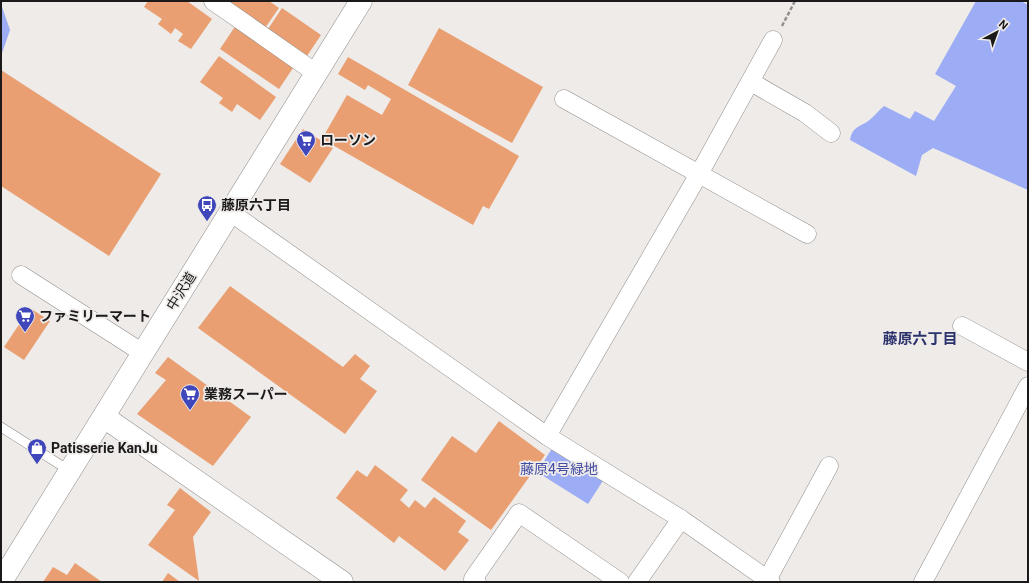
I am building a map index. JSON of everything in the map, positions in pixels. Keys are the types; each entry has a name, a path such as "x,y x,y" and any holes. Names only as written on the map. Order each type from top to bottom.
{"street":[{"path":"213,1 316,73"},
{"name":"中沢道","path":"1,582 361,1"},
{"path":"547,436 699,174 773,40"},
{"path":"751,82 805,113 831,133"},
{"path":"564,99 807,234"},
{"path":"230,212 547,436 681,519 769,581 829,466"},
{"path":"21,275 143,353"},
{"path":"962,326 1028,362"},
{"path":"928,580 1028,386"},
{"path":"104,417 342,582"},
{"path":"477,582 473,579 519,513 620,582"},
{"path":"637,582 681,519"}],"lane":[{"path":"1,427 70,472"}],"path":[{"path":"773,40 795,1"}],"green space":[{"path":"976,1 1021,1 1028,5 1028,190 933,148 922,155 916,176 850,140 854,130 867,122 884,106 910,119 915,111 934,121 956,86 935,74"},
{"path":"1,4 10,30 1,56"},
{"name":"藤原4号緑地","path":"553,447 604,479 588,504 537,472"}],"building":[{"path":"148,1 187,1 212,19 191,49 178,41 183,34 175,28 171,34 158,24 162,19 144,7"},
{"path":"226,1 269,1 279,8 265,28"},
{"path":"282,8 321,35 307,56 268,29"},
{"path":"236,25 295,65 279,89 220,49"},
{"path":"439,28 543,87 512,143 408,85"},
{"path":"219,56 276,97 260,120 237,104 232,112 219,103 223,98 200,82"},
{"path":"348,57 519,156 489,209 483,206 473,225 322,139 347,95 382,115 391,99 368,85 365,90 338,74"},
{"path":"1,70 161,174 109,256 1,186"},
{"path":"303,129 333,148 310,183 280,164"},
{"path":"230,286 343,367 355,354 370,366 360,379 377,391 345,434 198,328"},
{"path":"30,308 50,321 24,360 4,347"},
{"path":"168,357 251,417 213,466 137,414 166,380 155,373"},
{"path":"499,421 545,455 491,530 421,480 452,436 476,453"},
{"path":"375,465 408,490 400,500 409,508 415,500 425,508 434,497 466,521 458,532 469,540 445,571 399,536 394,543 336,498 357,470 367,477"},
{"path":"180,488 211,512 193,537 199,581 148,545 175,510 167,505"},
{"path":"75,563 102,582 43,582 53,567 67,575"},
{"path":"168,573 180,582 162,582"}],"place":[{"name":"ローソン","path":"306,157"},
{"name":"藤原六丁目","path":"207,222"},
{"name":"ファミリーマート","path":"25,333"},
{"name":"業務スーパー","path":"190,411"},
{"name":"Patisserie KanJu","path":"37,465"}],"district":[{"name":"藤原六丁目","path":"920,339"}]}
